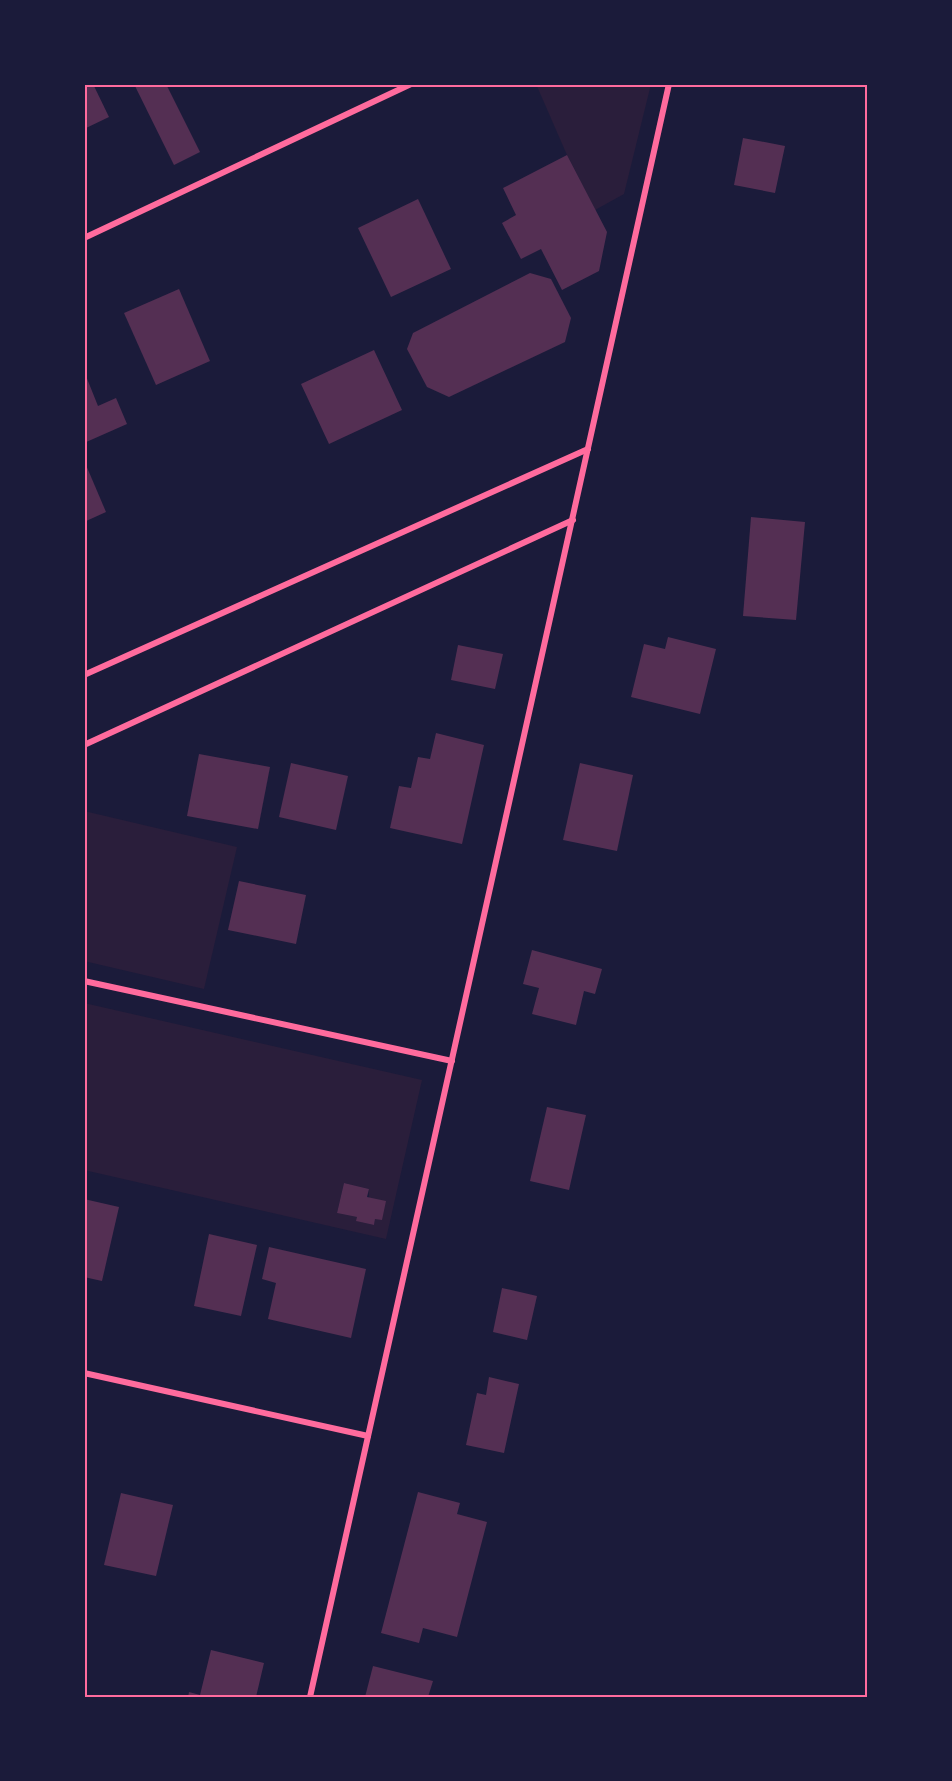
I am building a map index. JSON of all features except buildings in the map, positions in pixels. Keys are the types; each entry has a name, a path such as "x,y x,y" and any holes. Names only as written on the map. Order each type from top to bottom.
{"street":[{"path":"84,238 411,84"},
{"path":"310,1697 669,84"},
{"path":"84,675 588,449"},
{"path":"84,745 573,520"},
{"path":"84,981 452,1061"},
{"path":"84,1373 368,1437"}],"shaded area":[{"path":"536,84 651,84 624,194 595,210 567,155"},
{"path":"84,811 237,847 204,989 84,961"},
{"path":"84,1003 422,1080 386,1239 84,1170","holes":["344,1183 369,1189 374,1225 357,1221 357,1217 337,1213"]}]}
